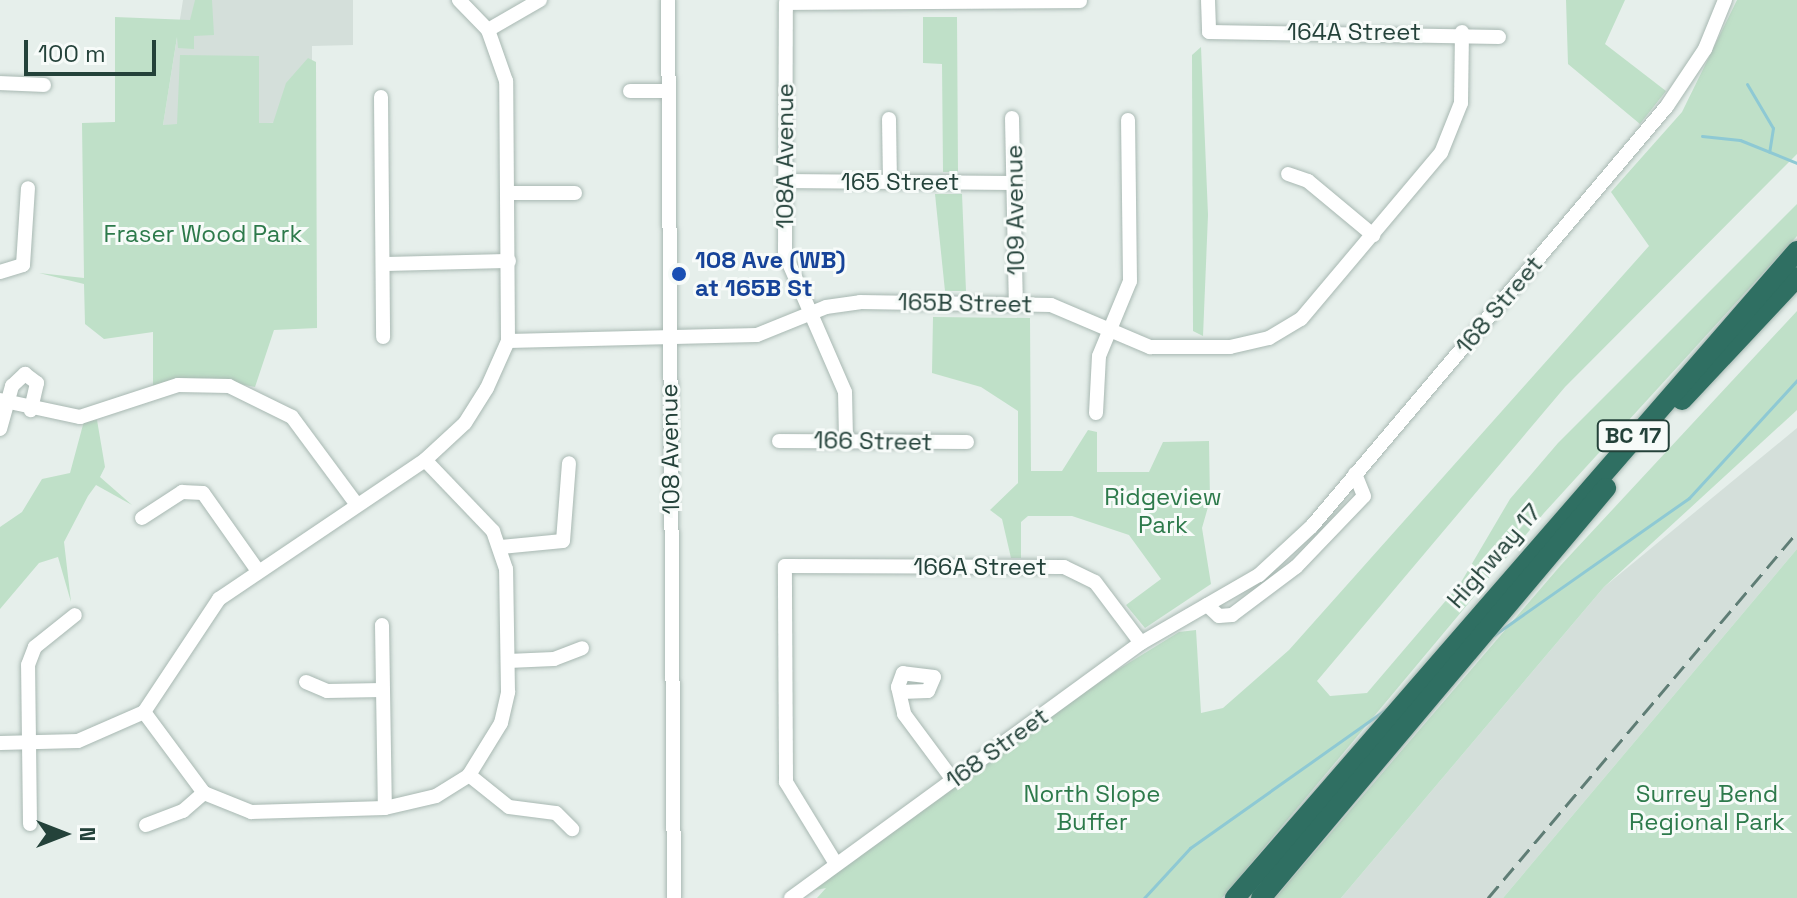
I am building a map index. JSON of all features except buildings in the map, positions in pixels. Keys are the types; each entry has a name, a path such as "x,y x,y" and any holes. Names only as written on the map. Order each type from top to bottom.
{"highway":[{"name":"Highway 17","path":"1261,898 1479,626 1797,251"},
{"name":"Highway 17","path":"1235,898 1650,434 1797,277"}],"street":[{"path":"0,743 78,741 144,712 219,599 355,502 425,460 465,423 508,341 509,261 506,81 488,30 459,0"},
{"path":"488,30 540,0"},
{"name":"108 Avenue","path":"668,0 674,898"},
{"name":"164A Street","path":"1208,0 1209,32 1462,32 1499,37"},
{"name":"168 Street","path":"791,898 1141,643 1259,575 1355,474 1643,135 1689,75 1725,0"},
{"path":"933,2 1080,1"},
{"name":"108A Avenue","path":"846,439 845,392 787,265 784,181 786,3 933,2"},
{"name":"165B Street","path":"508,341 757,335 809,314 860,302 1051,305 1107,332 1150,347 1230,347 1269,338 1301,319 1373,235 1453,131 1462,32"},
{"path":"1,82 44,85"},
{"path":"630,91 668,91"},
{"path":"381,97 383,337"},
{"name":"109 Avenue","path":"1012,118 1016,303"},
{"path":"889,119 890,182"},
{"path":"1096,413 1107,332 1130,281 1128,120"},
{"path":"1288,174 1308,181 1373,235"},
{"name":"165 Street","path":"784,181 1015,183"},
{"path":"0,272 23,265 28,188"},
{"path":"508,193 575,193"},
{"path":"383,264 509,261"},
{"path":"0,429 4,401 16,379 30,375 38,389 31,410"},
{"path":"4,401 31,410 91,416 178,385 229,386 292,417 355,502"},
{"name":"166 Street","path":"779,441 967,442"},
{"path":"144,712 204,793 251,812 385,808 436,796 469,775 501,723 508,661 501,547 425,460"},
{"path":"501,547 563,541 569,463"},
{"path":"1207,605 1219,616 1232,615 1296,567 1364,496 1355,474"},
{"path":"142,518 182,492 203,493 258,571"},
{"name":"166A Street","path":"836,864 786,782 785,566 1064,567 1095,582 1141,643"},
{"path":"30,824 28,665 35,647 75,615"},
{"path":"382,625 385,808"},
{"path":"508,661 554,659 582,648"},
{"path":"306,682 327,691 383,690"},
{"path":"901,692 904,714 953,780"},
{"path":"469,775 509,807 556,813 572,829"},
{"path":"146,825 183,811 204,793"}],"shaded area":[{"path":"183,0 353,0 353,45 312,46 312,122 163,125"},
{"path":"1797,428 1797,549 1503,898 1341,898 1604,587"}],"green space":[{"name":"Fraser Wood Park","path":"195,0 212,0 214,35 194,36 194,49 178,48 177,37 163,125 177,124 180,55 259,56 259,123 273,123 286,83 308,58 316,62 317,328 274,330 255,387 209,378 153,387 153,332 104,339 85,324 84,284 39,273 84,278 82,123 115,122 115,17 190,20"},
{"path":"1566,0 1625,0 1605,44 1666,91 1640,124 1568,64"},
{"name":"North Slope Buffer","path":"1737,0 1797,0 1797,154 1565,387 1317,681 1330,696 1367,693 1460,584 1510,499 1558,443 1797,204 1797,236 1544,513 1222,898 817,898 826,888 811,891 1093,685 1179,632 1196,630 1201,713 1223,708 1289,650 1649,246 1611,192 1682,112"},
{"path":"923,17 957,17 958,172 943,172 942,64 923,63"},
{"path":"1201,47 1208,215 1203,336 1193,331 1192,55"},
{"path":"935,194 962,194 966,291 945,291"},
{"path":"1797,311 1797,410 1604,587 1341,898 1275,898 1561,565"},
{"name":"Ridgeview Park","path":"933,317 1030,318 1031,471 1062,471 1088,430 1097,432 1097,472 1149,472 1163,442 1209,441 1210,500 1202,528 1211,584 1145,628 1126,605 1161,579 1129,535 1072,516 1028,516 1021,522 1021,558 1011,558 1002,519 990,510 1018,483 1018,411 981,387 932,373"},
{"path":"97,420 105,467 100,477 132,505 96,485 88,496 64,542 71,602 58,557 39,563 0,609 0,527 22,512 42,479 70,473 84,421"},
{"name":"Surrey Bend Regional Park","path":"1797,549 1797,898 1503,898"}],"waterway":[{"path":"1747,84 1773,128 1769,152"},
{"path":"1702,136 1740,140 1797,163"},
{"path":"1494,635 1689,498 1797,380"},
{"path":"1144,898 1190,848 1386,709"}],"railway":[{"path":"1488,898 1797,532"}],"place":[{"name":"108 Ave (WB) at 165B St","path":"679,274"}]}
